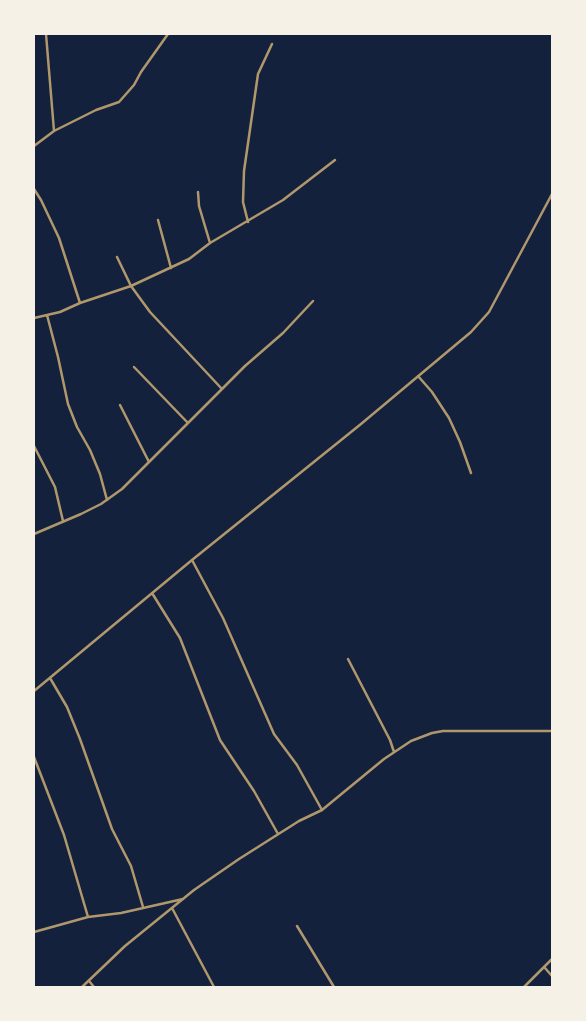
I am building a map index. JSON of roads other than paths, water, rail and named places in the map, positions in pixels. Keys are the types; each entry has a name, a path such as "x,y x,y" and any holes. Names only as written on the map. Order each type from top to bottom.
{"street":[{"path":"46,34 54,131"},
{"path":"34,146 54,131 96,110 119,102 134,85 168,34"},
{"path":"248,222 243,202 244,171 258,74 272,44"},
{"path":"34,318 60,312 80,303 131,286 189,259 210,243 283,200 335,160"},
{"path":"34,189 42,200 59,238 80,303"},
{"path":"198,192 199,206 210,243"},
{"path":"34,691 471,332 489,312 552,194"},
{"path":"158,220 171,268"},
{"path":"117,257 131,286 150,312 222,389"},
{"path":"34,534 107,500 122,489 245,366 283,333 313,301"},
{"path":"47,315 68,404 100,474 107,500"},
{"path":"134,367 188,423"},
{"path":"418,376 432,392 449,418 471,473"},
{"path":"120,405 149,462"},
{"path":"34,446 55,487 64,521"},
{"path":"192,560 223,618 274,734 298,765 322,810"},
{"path":"152,593 180,638 220,740 254,791 278,834"},
{"path":"348,659 390,740 394,752"},
{"path":"50,678 67,707 80,739 112,829 131,866 143,907"},
{"path":"82,987 125,946 184,898 238,859 299,821 322,810 394,752 423,736 443,731 552,731"},
{"path":"34,757 64,835 88,917"},
{"path":"34,932 88,917 121,913 184,898"},
{"path":"172,908 214,987"},
{"path":"297,926 334,987"},
{"path":"524,987 552,959"},
{"path":"545,968 552,976"},
{"path":"88,981 94,987"}]}
